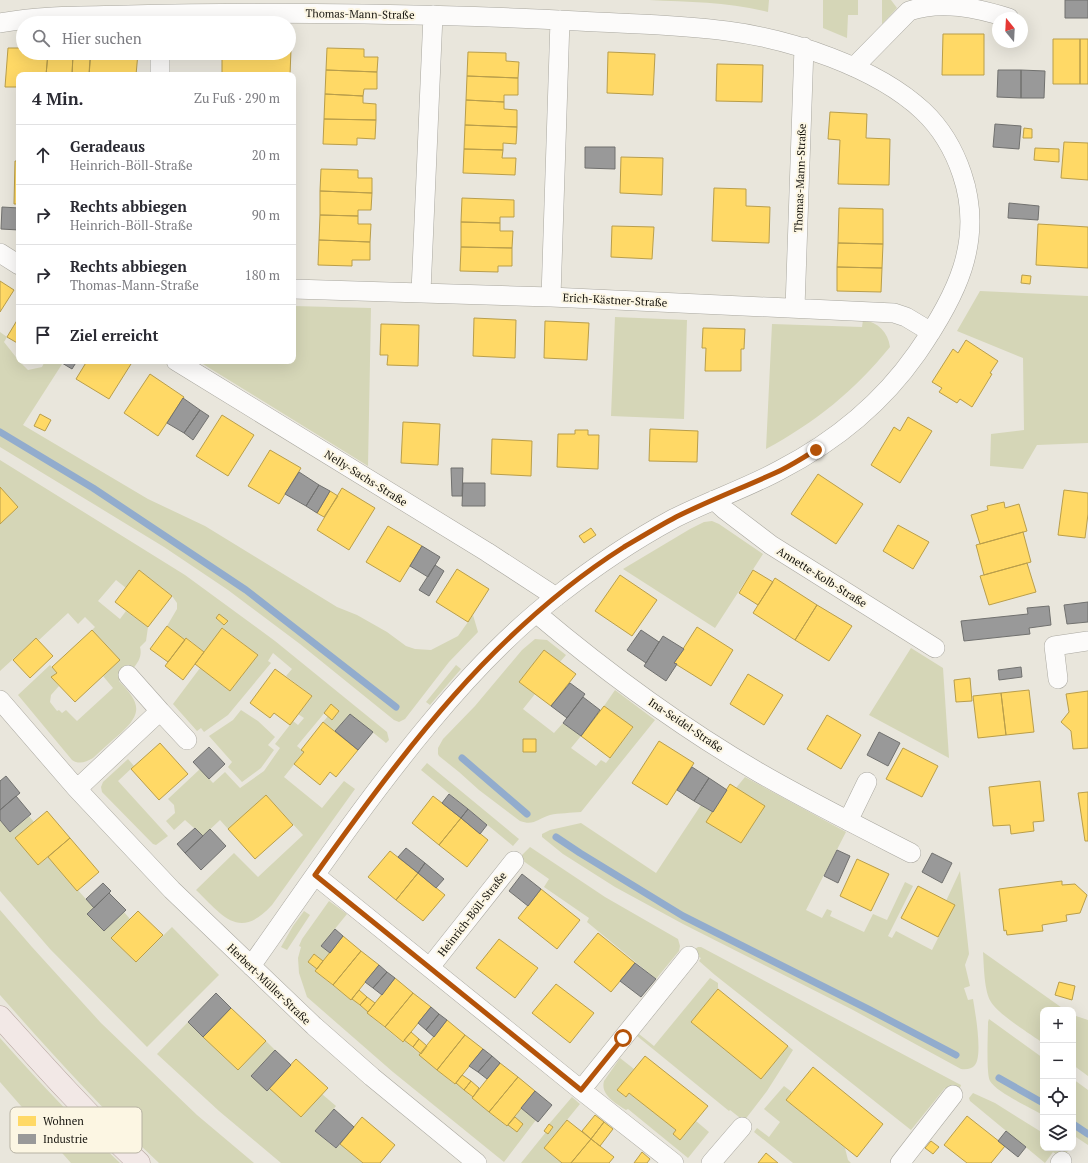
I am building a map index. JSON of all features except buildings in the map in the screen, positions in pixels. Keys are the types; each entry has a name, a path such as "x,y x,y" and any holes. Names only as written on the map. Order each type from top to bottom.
{"main road":[{"path":"0,1017 84,1107"},
{"path":"129,1153 139,1163"}],"street":[{"path":"854,67 910,11 920,5 931,3 961,3 992,13"},
{"name":"Thomas-Mann-Straße","path":"228,16 296,13 433,15 560,20 728,30 804,47 854,67 889,85 922,109 940,131 957,161 965,184 969,209 970,238 960,278 951,298 931,332 896,380 859,418 816,450 776,472 677,517 629,544 536,613 486,660 445,705 378,788 251,966"},
{"path":"421,292 433,15"},
{"name":"Thomas-Mann-Straße","path":"0,22 16,20"},
{"path":"551,297 560,20"},
{"name":"Thomas-Mann-Straße","path":"795,308 804,47"},
{"path":"160,60 160,72"},
{"path":"0,253 16,263"},
{"name":"Erich-Kästner-Straße","path":"296,289 551,297 894,313 906,317 931,332"},
{"name":"Nelly-Sachs-Straße","path":"181,364 481,548 556,597"},
{"name":"Annette-Kolb-Straße","path":"714,500 771,545 936,648"},
{"name":"Ina-Seidel-Straße","path":"536,613 596,662 660,708 758,772 911,853"},
{"path":"1058,679 1054,646 1088,641"},
{"path":"128,675 187,740"},
{"name":"Herbert-Müller-Straße","path":"0,700 77,789 172,890 314,1026 372,1077 477,1163"},
{"path":"77,789 160,711"},
{"path":"848,821 867,782"},
{"name":"Heinrich-Böll-Straße","path":"430,968 514,861"},
{"name":"Heinrich-Böll-Straße","path":"315,875 581,1090 674,1163"},
{"path":"581,1090 689,956"},
{"path":"900,1163 953,1095"},
{"path":"711,1163 742,1127"}],"green space":[{"path":"649,0 769,0 768,12 724,4"},
{"path":"823,0 858,0 858,15 848,15 847,38 823,28"},
{"path":"882,0 891,0 897,8 882,24"},
{"path":"980,291 1088,296 1088,443 1037,445 1023,469 990,466 991,434 1024,430 1023,358 957,331"},
{"path":"296,306 371,308 368,466 203,364 296,364"},
{"path":"615,317 687,320 684,419 611,416"},
{"path":"863,320 878,325 885,332 890,347 862,378 833,404 801,428 766,449 772,324 862,327"},
{"path":"0,332 7,337 4,342 16,357 16,364 22,364 28,370 42,367 44,364 62,364 23,425 148,499 205,526 337,607 357,615 387,632 406,646 415,649 431,650 458,636 473,615 478,632 449,662 405,719 399,722 394,720 300,644 228,590 164,547 0,447"},
{"path":"0,460 185,575 275,641 387,732 389,740 386,743 350,714 335,731 323,722 328,716 332,720 339,711 331,705 297,746 304,752 284,777 322,808 344,781 355,789 272,905 260,916 250,922 241,923 232,921 223,916 196,890 234,853 258,877 303,835 266,795 228,829 220,820 203,836 185,820 174,830 166,821 175,813 174,805 168,799 200,769 213,783 225,772 240,788 264,771 280,748 275,744 293,721 298,725 304,718 298,714 312,696 286,676 292,669 273,653 268,661 271,663 228,715 204,732 201,728 197,731 173,704 200,668 230,691 258,655 223,628 204,652 187,638 185,640 167,626 177,609 177,603 172,596 139,570 126,588 116,580 98,601 120,619 126,611 148,627 146,641 140,647 141,652 138,662 119,681 131,695 136,707 136,713 128,726 93,758 82,762 75,762 72,760 18,695 50,665 57,673 52,678 59,686 51,695 50,702 57,711 59,710 62,713 66,710 77,721 113,688 103,676 120,660 92,630 95,627 85,617 78,624 68,613 39,640 36,638 0,671"},
{"path":"712,521 719,524 763,554 715,628 623,569 690,529 704,522"},
{"path":"535,639 547,640 566,655 560,662 544,650 519,682 535,694 523,709 554,733 563,723 581,736 571,748 596,766 601,760 606,763 633,728 604,706 615,690 655,720 581,812 550,815 529,823 520,821 479,790 439,756 438,748 443,739 475,706 522,650"},
{"path":"911,648 943,668 949,758 869,715"},
{"path":"456,665 461,669 430,705 426,702"},
{"path":"241,710 258,721 275,737 268,745 274,750 261,768 242,782 228,767 232,762 209,736 233,720"},
{"path":"128,759 134,766 118,781 168,836 156,845 153,844 102,792 101,787 103,782"},
{"path":"427,763 519,839 513,846 421,770"},
{"path":"745,777 846,832 806,910 822,918 827,909 832,911 830,916 864,932 873,914 887,920 905,882 913,886 888,936 892,938 896,931 932,950 954,906 946,901 960,871 969,954 965,965 970,986 964,988 968,1000 973,999 978,1033 978,1052 977,1060 974,1066 969,1069 961,1069 853,1010 683,924 615,887 563,854 542,837 542,834 550,830 581,823 656,873 701,805 713,812 707,822 741,843 764,806 736,788"},
{"path":"29,816 34,822 16,838 38,865 48,857 94,908 87,914 104,931 124,912 130,919 111,938 136,962 172,927 219,975 147,1047 50,949 0,891 0,820 10,832"},
{"path":"530,847 605,897 678,939 680,946 679,951 656,979 587,922 589,918 544,887 549,879 519,858"},
{"path":"329,901 347,914 321,946 330,953 323,961 314,954 308,962 317,969 315,971 368,1012 367,1013 402,1042 404,1040 448,1079 454,1084 456,1083 506,1126 521,1108 536,1120 504,1162 393,1072 307,997 299,973 298,958 301,947 299,946 302,939"},
{"path":"0,910 101,1023 197,1115 254,1163 159,1163 142,1146 142,1107 103,1107 58,1060 0,995"},
{"path":"304,911 310,915 287,950 281,947 293,926"},
{"path":"698,947 701,947 961,1085 960,1088 956,1093 945,1088 911,1130 715,975 699,961 701,958 692,954"},
{"path":"983,952 1061,1007 1040,1007 1040,1041 1007,1018 995,1007 987,992"},
{"path":"710,978 718,983 718,989 691,1022 761,1079 788,1046 793,1050 767,1091 744,1121 730,1110 729,1111 637,1036 639,1034 654,1046"},
{"path":"1076,1016 1088,1020 1088,1076 1076,1067"},
{"path":"989,1019 1040,1056 1040,1113 1006,1095 990,1081 988,1062"},
{"path":"188,1022 238,1070 266,1041 275,1050 251,1076 269,1088 301,1117 322,1094 336,1106 315,1131 335,1148 340,1144 363,1163 281,1163 219,1111 157,1054"},
{"path":"0,1038 63,1107 22,1107 0,1082"},
{"path":"620,1058 634,1069 617,1090 625,1097 629,1093 676,1130 673,1134 680,1140 696,1121 709,1132 688,1158 628,1109 626,1110 618,1105 604,1091 604,1081"},
{"path":"1076,1081 1088,1090 1088,1145 1076,1137"},
{"path":"784,1086 792,1092 786,1100 845,1148 848,1160 851,1163 793,1163 754,1132 757,1128 769,1137 780,1122 764,1109"},
{"path":"973,1093 995,1103 1040,1131 1040,1151 1068,1151 1062,1158 1053,1152 1045,1163 970,1101 969,1098"},
{"path":"572,1097 580,1104 544,1148 562,1163 521,1163 546,1132 548,1134 553,1127 549,1124"},
{"path":"62,1153 110,1153 120,1163 71,1163"}],"waterway":[{"path":"0,432 93,488 246,590 396,707"},
{"path":"462,758 527,814"},
{"path":"556,837 683,916 956,1055"},
{"path":"999,1078 1040,1101"},
{"path":"1076,1126 1088,1134"}],"route":[{"path":"623,1038 581,1090 315,875 378,788 445,705 486,660 536,613 622,548 677,517 776,472 816,450"}]}
